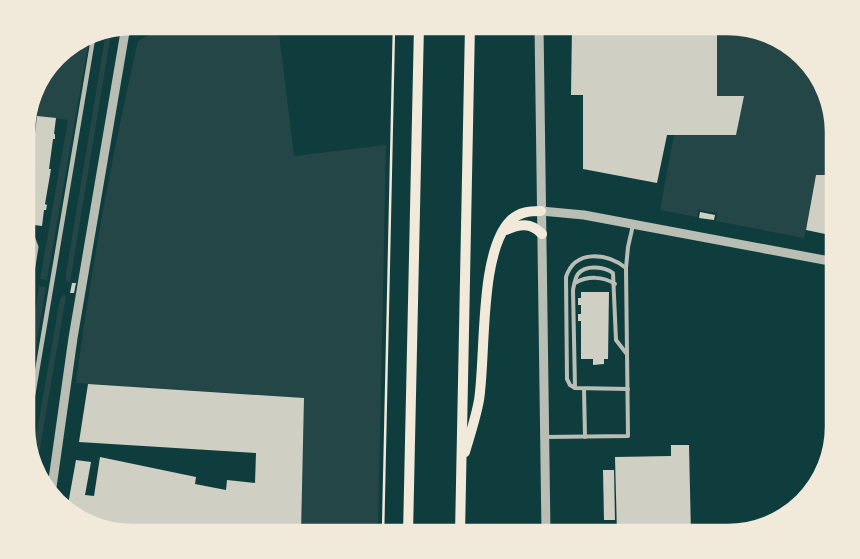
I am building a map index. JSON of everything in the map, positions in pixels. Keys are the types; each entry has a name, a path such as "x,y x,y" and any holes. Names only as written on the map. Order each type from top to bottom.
{"main road":[{"path":"408,525 419,34"},
{"path":"460,525 470,34"},
{"path":"461,467 479,401 489,278 494,250 509,222 519,214 529,211 541,211"},
{"path":"502,232 517,225 529,225 536,228 542,234"}],"street":[{"path":"53,486 79,299 125,34"},
{"path":"539,34 546,525"},
{"path":"34,389 93,42"},
{"path":"541,211 584,215 826,260"},
{"path":"34,241 36,242 34,260"}],"lane":[{"path":"545,437 628,436 626,268 633,225"},
{"path":"626,268 617,261 584,257 576,260 569,267 566,276 568,379 570,384 575,388 584,389 628,389"},
{"path":"575,388 573,290 577,274 582,270 592,267 608,268 613,273 615,284 616,340 627,354"},
{"path":"575,283 588,277 610,281 615,284"},
{"path":"584,389 585,436"}],"path":[{"path":"124,40 136,34"},
{"path":"383,525 394,34"}],"shaded area":[{"path":"151,34 279,34 294,156 386,145 378,525 301,525 304,398 76,383 103,211 138,41"},
{"path":"717,34 734,34 760,39 783,50 806,72 813,83 821,100 826,126 826,175 816,175 804,238 716,221 717,213 698,210 697,217 660,210 674,135 736,135 743,96 717,96"},
{"path":"110,36 70,282 66,281 105,38"},
{"path":"88,44 47,280 40,279 68,120 35,116 37,107 50,77 58,67 77,50"},
{"path":"39,286 46,287 34,359 34,318"},
{"path":"63,295 66,296 38,457 35,441 60,299"}],"building":[{"path":"572,34 717,34 717,96 744,96 736,135 667,135 657,183 583,169 583,95 571,95"},
{"path":"37,116 56,118 55,139 53,139 49,169 51,169 45,204 47,205 46,210 44,210 42,226 34,225 34,141"},
{"path":"816,175 826,175 826,234 806,230"},
{"path":"700,212 715,215 714,220 699,218"},
{"path":"72,283 76,283 74,293 70,293"},
{"path":"581,292 609,292 608,359 604,359 604,364 593,365 593,359 581,359 581,321 578,321 578,314 581,314 581,305 578,305 578,298 581,298"},
{"path":"88,384 304,398 301,525 132,525 100,520 77,509 68,502 76,460 91,462 85,495 94,496 100,457 196,477 195,484 226,490 227,480 255,483 256,453 79,442"},
{"path":"671,445 689,445 691,525 617,525 615,457 671,456"},
{"path":"603,470 614,470 615,520 604,520"}]}
